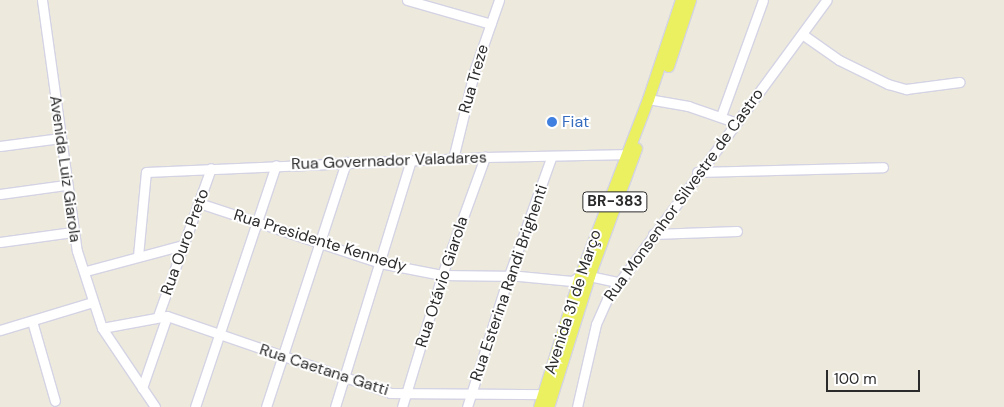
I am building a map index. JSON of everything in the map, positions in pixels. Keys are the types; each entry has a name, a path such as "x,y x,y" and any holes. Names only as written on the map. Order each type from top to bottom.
{"main road":[{"name":"Avenida 31 de Março","path":"652,100 681,0"},
{"name":"Avenida 31 de Março","path":"548,407 548,394 584,276 690,0"},
{"name":"Avenida 31 de Março","path":"539,407 548,394"}],"street":[{"name":"Avenida Luiz Giarola","path":"42,0 72,232 86,271 92,302 102,328 155,407"},
{"path":"407,0 491,24"},
{"name":"Rua Treze","path":"453,159 475,69 499,0"},
{"path":"720,116 763,0"},
{"name":"Rua Monsenhor Silvestre de Castro","path":"577,407 596,324 618,282 734,122 827,0"},
{"path":"802,34 839,60 888,84 906,90 960,82"},
{"path":"652,100 720,116 734,122"},
{"path":"0,146 60,138"},
{"name":"Rua Governador Valadares","path":"138,256 146,172 485,157 551,158 629,155"},
{"name":"Rua Otávio Giarola","path":"402,407 442,275 485,157"},
{"name":"Rua Esterina Randi Brighenti","path":"467,407 508,278 551,158"},
{"path":"335,407 411,160"},
{"path":"266,407 321,244 346,162"},
{"path":"195,407 276,165"},
{"name":"Rua Ouro Preto","path":"142,388 184,245 211,168"},
{"path":"697,172 884,168"},
{"path":"0,194 66,185"},
{"name":"Rua Presidente Kennedy","path":"200,203 380,263 442,275 508,278 519,276 572,281 584,276 618,282"},
{"path":"653,234 737,231"},
{"path":"0,242 72,232"},
{"path":"86,271 184,245"},
{"path":"0,330 92,302"},
{"path":"102,328 162,316"},
{"name":"Rua Caetana Gatti","path":"162,316 219,334 281,358 390,393 471,392 548,394"},
{"path":"32,321 55,401"}],"place":[{"name":"Fiat","path":"552,122"}]}
